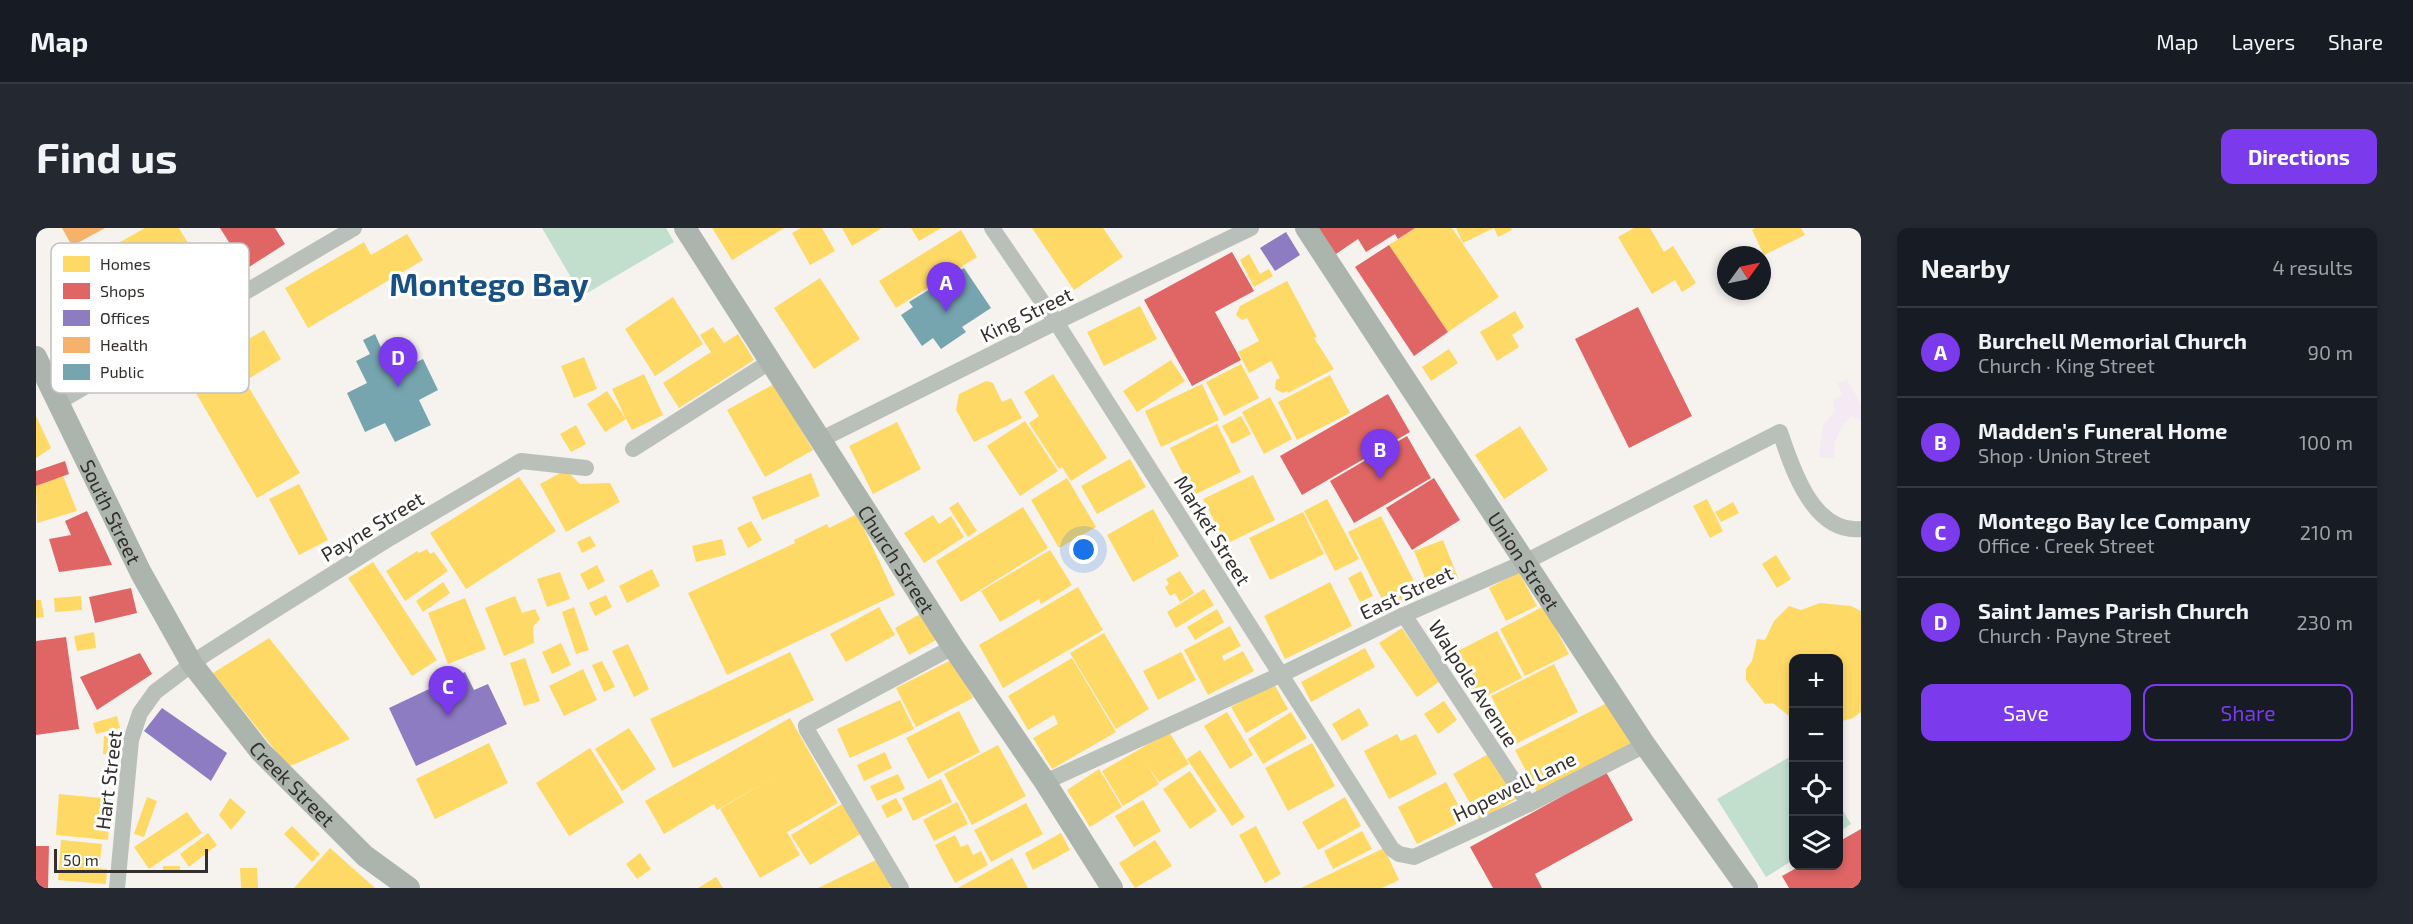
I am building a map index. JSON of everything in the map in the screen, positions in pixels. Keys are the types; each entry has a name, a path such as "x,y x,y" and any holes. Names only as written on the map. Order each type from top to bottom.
{"street":[{"path":"249,290 354,228"},
{"name":"Church Street","path":"685,228 953,647 1045,782 1112,888"},
{"name":"Market Street","path":"992,228 1056,322 1392,849 1399,854"},
{"name":"King Street","path":"820,440 1251,228"},
{"name":"Union Street","path":"1306,228 1525,562 1573,631 1645,745 1747,888"},
{"name":"South Street","path":"36,357 51,390"},
{"path":"633,449 771,361"},
{"name":"South Street","path":"52,393 141,573 192,664"},
{"path":"57,403 74,393"},
{"name":"East Street","path":"1045,782 1280,675 1404,615 1525,562 1780,432 1793,472 1802,490 1821,513 1839,527 1861,529"},
{"name":"Payne Street","path":"192,664 390,538 521,461 586,468"},
{"name":"Walpole Avenue","path":"1404,615 1529,804"},
{"path":"901,888 807,730 807,726 953,647"},
{"name":"Hart Street","path":"117,888 131,740 140,713 155,692 192,664"},
{"name":"Creek Street","path":"192,664 260,751 365,856 409,888"},
{"name":"Hopewell Lane","path":"1399,854 1414,857 1529,804 1645,745"}],"shaded area":[{"path":"1847,380 1861,404 1861,421 1852,416 1843,424 1835,442 1834,458 1819,457 1823,426 1835,410 1833,399 1843,396 1837,383"}],"green space":[{"path":"542,228 666,228 674,242 582,296"},
{"path":"1789,757 1789,863 1766,877 1717,799"},
{"path":"1843,811 1851,824 1843,829"}],"building: Homes":[{"path":"145,228 179,228 188,243 121,243"},
{"path":"712,228 784,228 732,260"},
{"path":"801,228 822,228 835,251 810,265 792,233"},
{"path":"842,228 882,228 852,246"},
{"path":"911,228 941,228 919,241"},
{"path":"1032,228 1103,228 1123,257 1074,290"},
{"path":"1415,228 1452,228 1499,297 1448,332 1389,245"},
{"path":"1456,228 1494,228 1463,243"},
{"path":"1494,228 1511,228 1512,230 1498,237"},
{"path":"1634,228 1650,228 1664,252 1673,246 1696,283 1682,292 1675,280 1652,294 1618,237"},
{"path":"1755,228 1801,228 1805,235 1771,252 1771,246 1760,246 1752,230"},
{"path":"961,230 977,257 896,308 879,281"},
{"path":"407,234 423,260 308,328 285,288 364,242 371,255"},
{"path":"1249,254 1260,274 1269,269 1273,276 1254,287 1240,260"},
{"path":"820,278 860,339 814,369 774,308"},
{"path":"1287,281 1317,337 1314,338 1334,369 1288,393 1287,391 1283,393 1275,389 1276,380 1280,378 1271,361 1249,373 1238,352 1259,341 1247,318 1242,320 1236,315 1240,306"},
{"path":"673,297 703,344 655,376 625,329"},
{"path":"1140,306 1157,339 1104,366 1087,332"},
{"path":"1515,311 1524,327 1512,335 1519,347 1497,361 1480,332"},
{"path":"713,327 724,343 738,334 754,360 679,408 663,383 711,352 700,335"},
{"path":"264,330 281,359 249,379 249,339"},
{"path":"1449,349 1458,363 1431,381 1422,367"},
{"path":"584,357 597,389 574,398 561,366"},
{"path":"1171,360 1185,381 1137,412 1123,391"},
{"path":"1241,364 1259,398 1224,416 1206,382"},
{"path":"644,374 663,415 632,430 612,389"},
{"path":"1053,374 1107,458 1071,481 1062,467 1059,469 1029,423 1039,416 1024,392"},
{"path":"1330,375 1350,413 1297,440 1278,402"},
{"path":"986,381 993,383 1002,402 1011,398 1022,418 974,442 956,410 959,394"},
{"path":"774,384 813,450 765,477 727,410"},
{"path":"1202,384 1219,420 1161,447 1145,411"},
{"path":"249,388 300,473 257,498 196,393 249,393"},
{"path":"607,391 626,419 605,432 587,404"},
{"path":"1270,397 1292,439 1264,454 1242,412"},
{"path":"36,416 51,448 36,458"},
{"path":"1241,416 1251,434 1232,444 1222,426"},
{"path":"1025,421 1058,471 1020,496 987,446"},
{"path":"897,422 921,469 873,494 849,446"},
{"path":"1217,424 1241,472 1194,495 1170,448"},
{"path":"576,425 586,444 571,452 560,434"},
{"path":"1520,426 1548,470 1504,499 1475,455"},
{"path":"1130,459 1146,487 1097,514 1081,486"},
{"path":"566,470 580,484 610,483 620,502 566,532 540,484"},
{"path":"811,473 820,496 762,520 752,497"},
{"path":"1253,475 1275,520 1226,544 1203,499"},
{"path":"63,476 77,511 37,523 36,486"},
{"path":"519,477 556,531 466,589 430,533"},
{"path":"1067,478 1096,527 1059,548 1031,500"},
{"path":"299,484 328,540 299,555 269,499"},
{"path":"1327,499 1359,559 1335,571 1304,511"},
{"path":"1707,499 1723,531 1710,538 1693,506"},
{"path":"958,502 977,531 968,537 949,508"},
{"path":"1733,502 1739,513 1721,522 1715,512"},
{"path":"1023,507 1048,548 961,602 936,561"},
{"path":"1153,509 1179,556 1133,582 1107,535"},
{"path":"1303,512 1324,554 1270,580 1249,538"},
{"path":"857,514 895,595 727,675 688,593 795,543 794,540 827,524 829,528"},
{"path":"933,515 939,524 951,516 964,537 924,563 904,533"},
{"path":"1381,516 1421,595 1388,611 1348,532"},
{"path":"751,521 762,540 748,548 737,528"},
{"path":"590,536 596,546 582,553 577,542"},
{"path":"722,539 726,555 696,562 692,546"},
{"path":"1443,540 1458,578 1430,590 1414,551"},
{"path":"427,549 430,554 434,552 448,571 405,601 386,571 417,551 419,553"},
{"path":"1050,550 1072,585 1041,604 1039,599 1000,622 981,591"},
{"path":"1776,555 1791,579 1777,588 1762,564"},
{"path":"373,562 437,660 412,676 348,578"},
{"path":"597,565 605,581 588,590 580,574"},
{"path":"652,569 660,586 627,603 619,586"},
{"path":"1180,571 1194,593 1180,602 1175,593 1170,596 1165,587 1169,584 1166,579"},
{"path":"1361,571 1373,596 1360,602 1348,578"},
{"path":"560,572 570,599 547,607 537,579"},
{"path":"1519,572 1537,606 1506,621 1489,588"},
{"path":"443,582 450,593 423,612 416,601"},
{"path":"1330,582 1352,626 1285,659 1264,616"},
{"path":"1078,587 1103,630 1003,688 979,645"},
{"path":"1204,589 1214,605 1176,628 1167,612"},
{"path":"606,595 612,607 595,616 589,603"},
{"path":"81,596 82,610 55,612 54,598"},
{"path":"515,596 522,613 535,609 540,619 533,627 534,643 504,656 485,608"},
{"path":"465,598 486,649 448,664 428,613"},
{"path":"36,600 41,600 44,617 36,618"},
{"path":"1820,603 1851,606 1861,611 1861,712 1853,718 1843,721 1843,654 1789,654 1789,716 1773,703 1765,704 1746,680 1746,669 1752,661 1757,639 1765,640 1774,621 1789,606 1801,610"},
{"path":"1544,606 1569,654 1525,676 1500,629"},
{"path":"574,607 589,650 576,654 562,612"},
{"path":"879,607 895,635 846,662 830,634"},
{"path":"1217,609 1224,622 1195,640 1187,627"},
{"path":"922,613 936,640 909,655 895,628"},
{"path":"1230,626 1241,646 1222,656 1224,661 1243,651 1254,671 1208,695 1184,650"},
{"path":"1402,628 1439,682 1417,697 1379,643"},
{"path":"1497,631 1522,678 1476,701 1452,654"},
{"path":"94,632 96,648 77,651 74,636"},
{"path":"1104,633 1149,709 1116,729 1070,653"},
{"path":"269,638 350,739 293,765 287,765 213,673"},
{"path":"561,643 571,665 552,674 542,652"},
{"path":"628,644 649,689 634,697 612,651"},
{"path":"1365,648 1375,667 1311,702 1301,682"},
{"path":"790,652 814,700 673,768 650,719"},
{"path":"1181,652 1196,680 1158,700 1143,671"},
{"path":"525,658 540,701 524,706 510,663"},
{"path":"1072,658 1116,732 1052,769 1033,738 1058,724 1054,715 1028,730 1008,696"},
{"path":"953,659 973,698 916,727 896,688"},
{"path":"602,661 615,687 604,692 592,665"},
{"path":"1554,664 1578,712 1516,744 1491,696"},
{"path":"583,669 597,700 564,716 549,686"},
{"path":"1274,684 1288,709 1246,733 1231,707"},
{"path":"900,700 914,729 850,758 837,729"},
{"path":"1444,701 1457,720 1438,734 1424,714"},
{"path":"1609,702 1632,745 1538,794 1515,750"},
{"path":"1359,708 1369,725 1342,741 1332,724"},
{"path":"959,711 980,752 928,779 906,738"},
{"path":"1227,712 1253,755 1230,769 1204,726"},
{"path":"1291,712 1307,738 1263,764 1248,739"},
{"path":"117,716 120,728 96,734 93,723"},
{"path":"790,718 838,803 787,832 800,855 760,878 720,809 776,776 717,810 714,804 664,834 645,801"},
{"path":"629,728 656,769 622,791 595,749"},
{"path":"1169,732 1189,764 1159,782 1147,765 1159,784 1123,806 1102,771"},
{"path":"1397,734 1401,741 1416,734 1437,774 1389,799 1364,751"},
{"path":"104,736 119,737 118,755 103,754"},
{"path":"489,743 508,783 435,819 416,779"},
{"path":"1312,743 1335,786 1288,811 1265,768"},
{"path":"998,745 1026,796 972,825 944,774"},
{"path":"590,748 624,802 569,836 536,783"},
{"path":"1200,750 1245,817 1232,826 1187,759"},
{"path":"885,752 892,768 864,781 857,765"},
{"path":"1492,752 1518,798 1480,820 1453,774"},
{"path":"1099,769 1122,807 1090,827 1067,790"},
{"path":"1190,771 1217,811 1190,829 1163,789"},
{"path":"898,774 905,789 877,801 870,786"},
{"path":"941,779 952,802 913,821 902,798"},
{"path":"1446,782 1466,819 1417,844 1398,807"},
{"path":"59,794 111,799 108,840 56,835"},
{"path":"147,797 157,801 144,837 134,834"},
{"path":"1345,797 1361,826 1318,850 1302,822"},
{"path":"230,798 246,812 231,830 219,815"},
{"path":"896,798 903,810 887,818 881,806"},
{"path":"1143,800 1161,831 1134,847 1115,816"},
{"path":"845,802 864,832 810,865 791,835"},
{"path":"957,802 968,824 934,841 923,820"},
{"path":"1026,803 1043,834 991,862 974,830"},
{"path":"187,812 202,833 149,869 134,847"},
{"path":"292,826 320,854 312,862 284,834"},
{"path":"1256,826 1281,874 1265,883 1239,835"},
{"path":"1362,831 1372,849 1333,869 1324,851"},
{"path":"208,833 217,845 189,867 180,854"},
{"path":"1061,833 1070,850 1033,870 1025,853"},
{"path":"955,835 961,847 968,844 973,855 981,851 988,865 955,883 935,845"},
{"path":"61,840 102,844 99,868 107,869 106,884 58,880"},
{"path":"1155,840 1172,866 1135,888 1119,863"},
{"path":"330,848 375,888 294,888"},
{"path":"1384,848 1399,880 1382,888 1301,888"},
{"path":"640,853 651,869 637,879 626,864"},
{"path":"880,858 893,886 889,888 818,888"},
{"path":"1012,858 1028,888 958,888"},
{"path":"163,866 180,866 180,873 163,873"},
{"path":"240,868 257,868 258,888 241,888"},
{"path":"716,877 723,888 698,888"}],"building: Shops":[{"path":"220,228 275,228 285,244 249,267 249,243 230,243"},
{"path":"1316,228 1415,228 1398,239 1395,234 1366,252 1358,239 1333,256"},
{"path":"1389,245 1448,332 1414,356 1355,267"},
{"path":"1232,252 1254,291 1215,312 1241,360 1192,386 1144,300"},
{"path":"1638,307 1692,416 1629,448 1575,339"},
{"path":"1388,394 1410,432 1302,495 1280,456"},
{"path":"1407,436 1431,478 1354,523 1330,481"},
{"path":"65,461 69,474 36,486 36,471"},
{"path":"1434,478 1460,520 1412,550 1386,508"},
{"path":"87,511 112,565 59,572 49,539 71,535 65,521"},
{"path":"131,588 137,613 95,623 89,597"},
{"path":"66,637 79,729 36,735 36,641"},
{"path":"140,653 152,674 97,710 80,677"},
{"path":"1606,772 1633,820 1535,874 1542,888 1493,888 1470,847"},
{"path":"1861,829 1861,888 1789,888 1782,876 1793,870 1843,870 1843,839"},
{"path":"36,846 49,846 48,888 36,888"}],"building: Offices":[{"path":"1286,232 1300,255 1275,271 1260,248"},
{"path":"465,672 474,690 488,684 507,724 416,766 389,708"},
{"path":"162,708 227,753 211,781 144,731"}],"building: Health":[{"path":"62,228 105,228 78,243 70,243"}],"building: Public":[{"path":"964,268 991,308 962,327 966,332 941,349 933,338 922,346 901,315 913,307 909,302"},
{"path":"375,334 383,352 392,348 402,369 423,359 438,390 419,400 431,425 395,442 385,423 365,432 347,393 367,383 356,361 370,354 363,340"}],"place":[{"name":"Burchell Memorial Church","path":"946,312"},
{"name":"Saint James Parish Church","path":"398,387"},
{"name":"Madden's Funeral Home","path":"1380,479"},
{"name":"Montego Bay Ice Company","path":"448,716"}],"district":[{"name":"Montego Bay","path":"489,283"}]}
